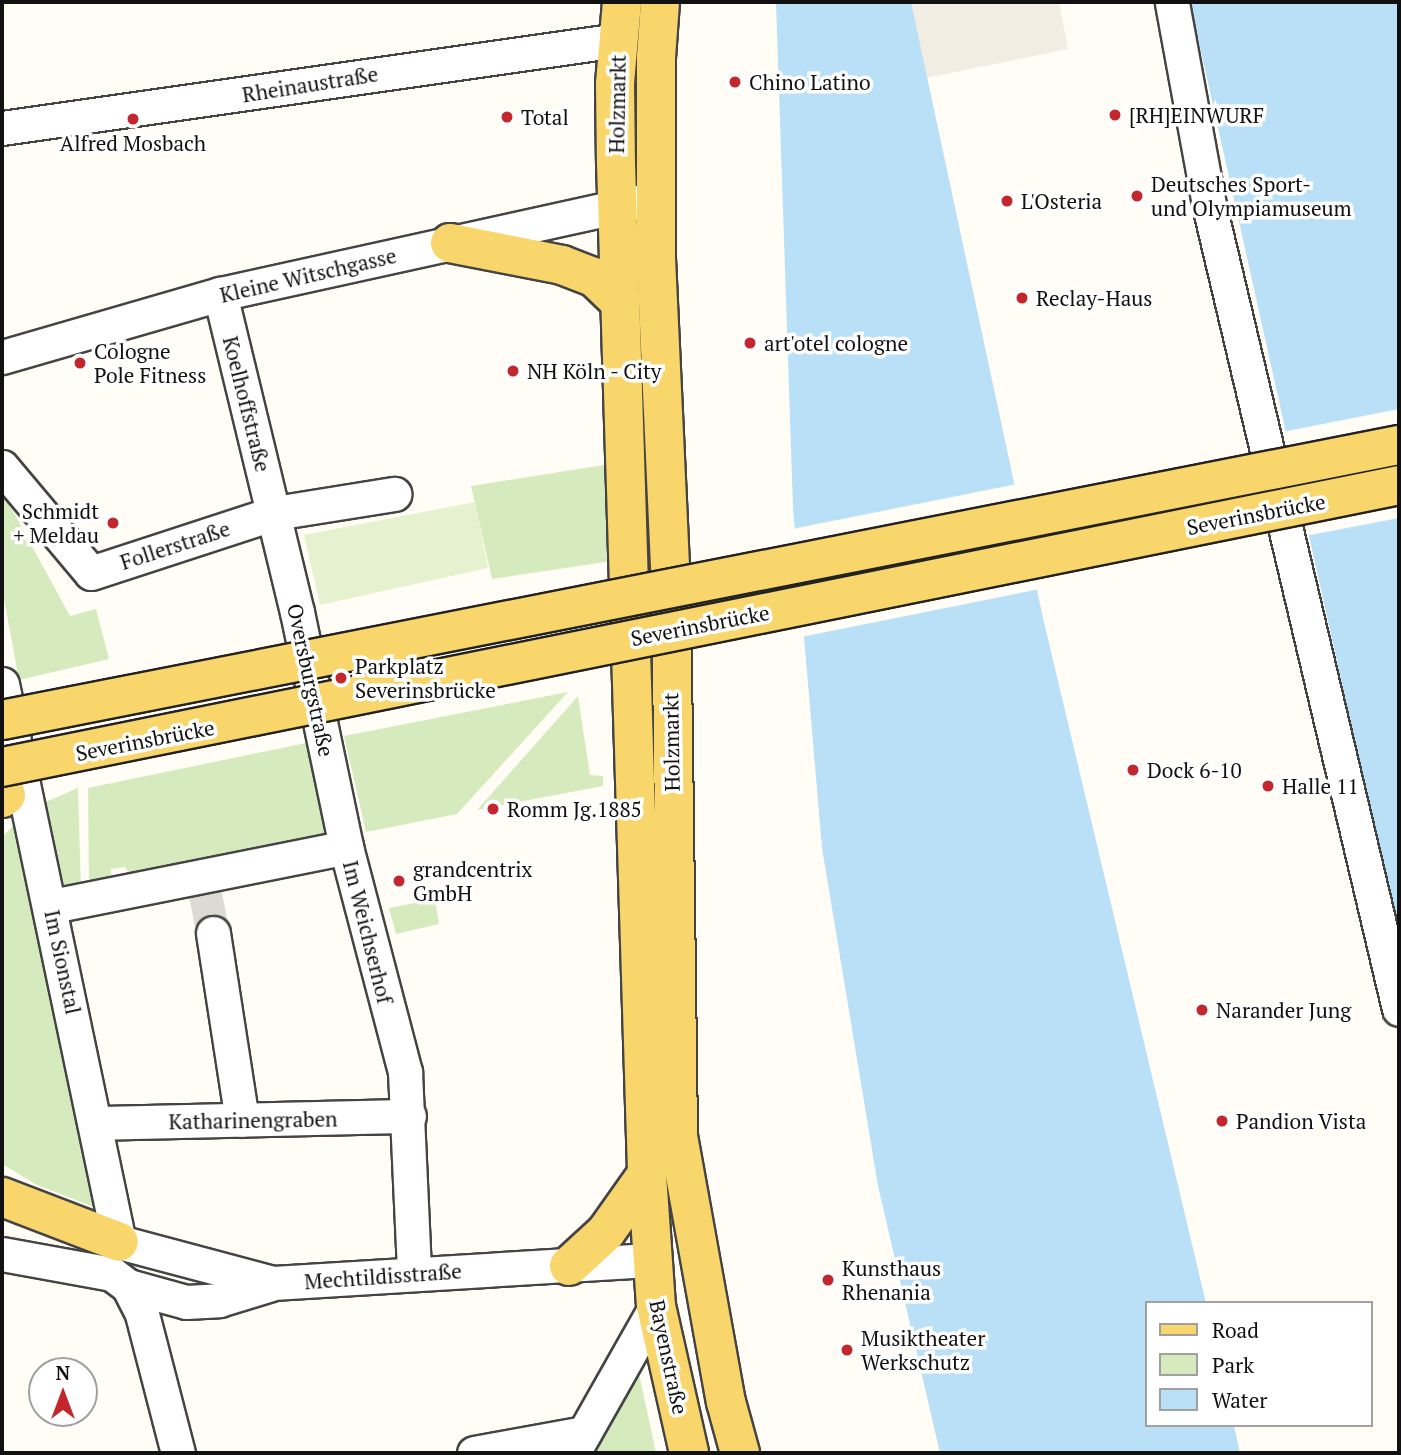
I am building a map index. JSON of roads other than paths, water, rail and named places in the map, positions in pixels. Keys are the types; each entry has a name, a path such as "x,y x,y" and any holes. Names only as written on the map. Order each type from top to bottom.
{"main road":[{"name":"Holzmarkt","path":"622,2 618,40 618,206 647,1174 653,1260"},
{"name":"Holzmarkt","path":"660,2 655,198 671,586 678,1136 703,1284"},
{"path":"450,243 562,265 594,276 621,303"},
{"name":"Severinsbrücke","path":"6,709 1399,445"},
{"name":"Severinsbrücke","path":"2,767 126,745 1399,485"},
{"path":"2,798 40,777 126,745"},
{"path":"569,1266 606,1233 647,1174"},
{"path":"2,1197 119,1242"},
{"path":"653,1260 703,1284 740,1453"},
{"name":"Bayenstraße","path":"653,1260 656,1306 689,1453"}],"street":[{"path":"1172,3 1209,205 1399,1009"},
{"name":"Rheinaustraße","path":"2,128 618,40"},
{"path":"618,206 655,198"},
{"name":"Kleine Witschgasse","path":"2,357 220,294 618,206"},
{"name":"Koelhoffstraße","path":"220,294 275,513"},
{"name":"Follerstraße","path":"2,467 91,573 275,513 394,494"},
{"name":"Oversburgstraße","path":"275,513 346,847"},
{"name":"Im Sionstal","path":"6,709 52,906 119,1242"},
{"name":"Im Weichserhof","path":"52,906 204,884 346,847 405,1072 414,1272"},
{"path":"213,933 242,1120"},
{"name":"Katharinengraben","path":"96,1123 409,1116"},
{"name":"Mechtildisstraße","path":"119,1242 273,1283 414,1272 653,1260"},
{"path":"2,1254 112,1274 128,1286 186,1302 219,1300 273,1283"},
{"path":"128,1286 142,1314 178,1453"},
{"path":"474,1453 578,1443 656,1306"}],"water":[{"path":"776,2 911,2 1043,618 1206,1301 1146,1301 1146,1427 1234,1427 1240,1453 940,1453 878,1186 822,848 793,508"},
{"path":"1190,2 1399,2 1399,938 1384,872"}],"tunnel":[{"path":"205,891 213,933"}],"tram line":[{"path":"2,739 1399,456"},
{"path":"280,693 1399,468"}],"place":[{"name":"Chino Latino","path":"735,82"},
{"name":"[RH]EINWURF","path":"1115,115"},
{"name":"Total","path":"507,117"},
{"name":"Alfred Mosbach","path":"133,119"},
{"name":"Deutsches Sport- und Olympiamuseum","path":"1137,196"},
{"name":"L'Osteria","path":"1007,201"},
{"name":"Reclay-Haus","path":"1022,298"},
{"name":"art'otel cologne","path":"750,343"},
{"name":"Cologne Pole Fitness","path":"80,363"},
{"name":"NH Köln - City","path":"513,371"},
{"name":"Schmidt + Meldau","path":"113,523"},
{"name":"Parkplatz Severinsbrücke","path":"341,678"},
{"name":"Dock 6-10","path":"1133,770"},
{"name":"Halle 11","path":"1268,786"},
{"name":"Romm Jg.1885","path":"493,809"},
{"name":"grandcentrix GmbH","path":"399,881"},
{"name":"Narander Jung","path":"1202,1010"},
{"name":"Pandion Vista","path":"1222,1121"},
{"name":"Kunsthaus Rhenania","path":"828,1280"},
{"name":"Musiktheater Werkschutz","path":"847,1350"}]}
